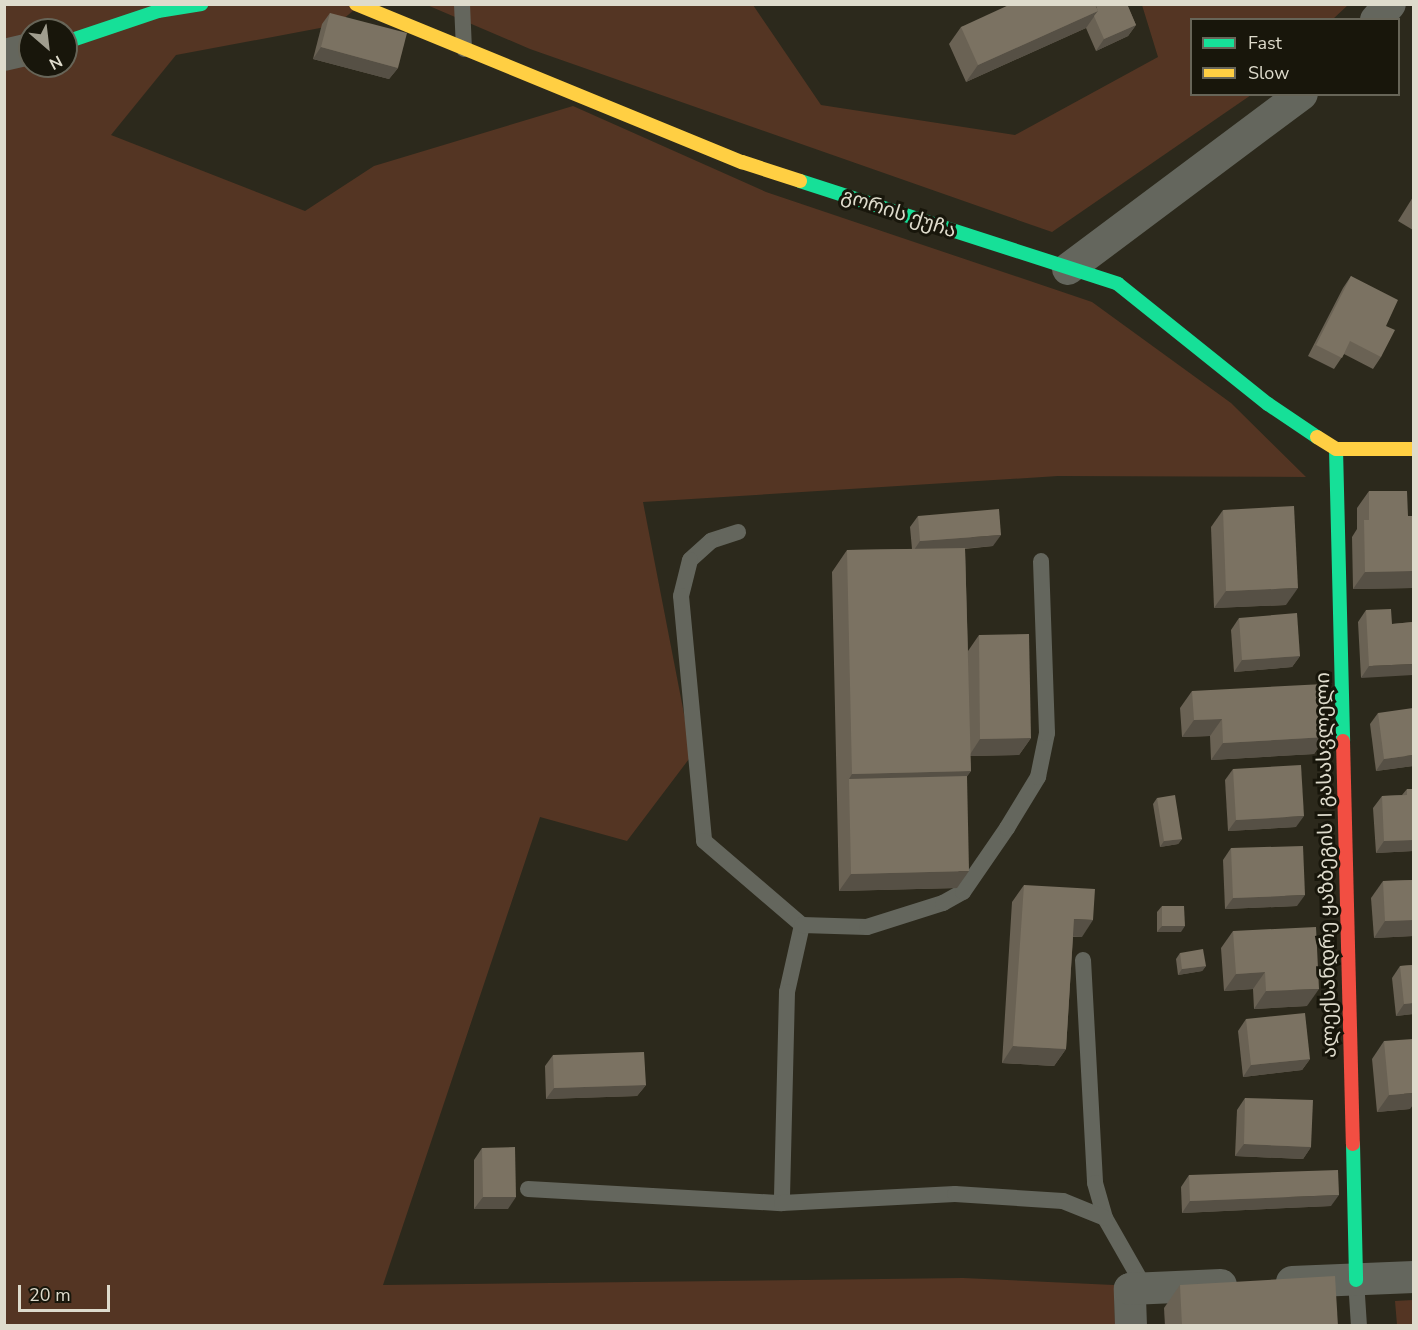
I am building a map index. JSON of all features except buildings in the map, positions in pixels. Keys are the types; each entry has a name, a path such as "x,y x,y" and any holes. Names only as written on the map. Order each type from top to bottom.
{"street":[{"path":"78,38 158,11 201,4"},
{"name":"გორის ქუჩა","path":"356,4 742,162 1118,284 1268,404 1336,449"},
{"path":"1378,18 1390,4"},
{"path":"1068,269 1299,96"},
{"path":"1336,449 1413,449"},
{"name":"ალექსანდრე ყაზბეგის I გასასვლელი","path":"1336,449 1356,1280"},
{"path":"1131,1326 1130,1289 1413,1277"}],"lane":[{"path":"462,4 464,49"},
{"path":"738,532 711,541 690,560 681,596 704,841 802,925 867,927 943,903 963,892 1007,828 1038,777 1047,733 1041,561"},
{"path":"782,1203 787,992 802,925"},
{"path":"1083,960 1095,1183 1105,1218 1146,1288"},
{"path":"528,1189 782,1203 955,1194 1064,1201 1105,1218"},
{"path":"1356,1280 1359,1326"}],"shaded area":[{"path":"5,5 360,5 336,25 176,55 111,135 305,211 374,166 573,106 766,192 1092,302 1231,403 1306,477 1058,476 643,502 692,755 627,841 540,817 383,1285 963,1278 1114,1285 1115,1325 5,1326"},
{"path":"427,5 753,5 821,105 1015,135 1158,57 1142,5 1348,5 1334,18 1190,18 1190,96 1250,96 1052,232 530,49"},
{"path":"1413,1300 1413,1325 1397,1325 1395,1301"}],"traffic: fast":[{"path":"78,38 158,11 201,4"},
{"path":"800,181 1118,284 1268,404 1317,437"},
{"path":"1336,449 1343,741"},
{"path":"1353,1144 1356,1280"}],"traffic: slow":[{"path":"356,4 742,162 800,181"},
{"path":"1317,437 1336,449 1414,449"}],"traffic: jam":[{"path":"1343,741 1353,1144"}]}
